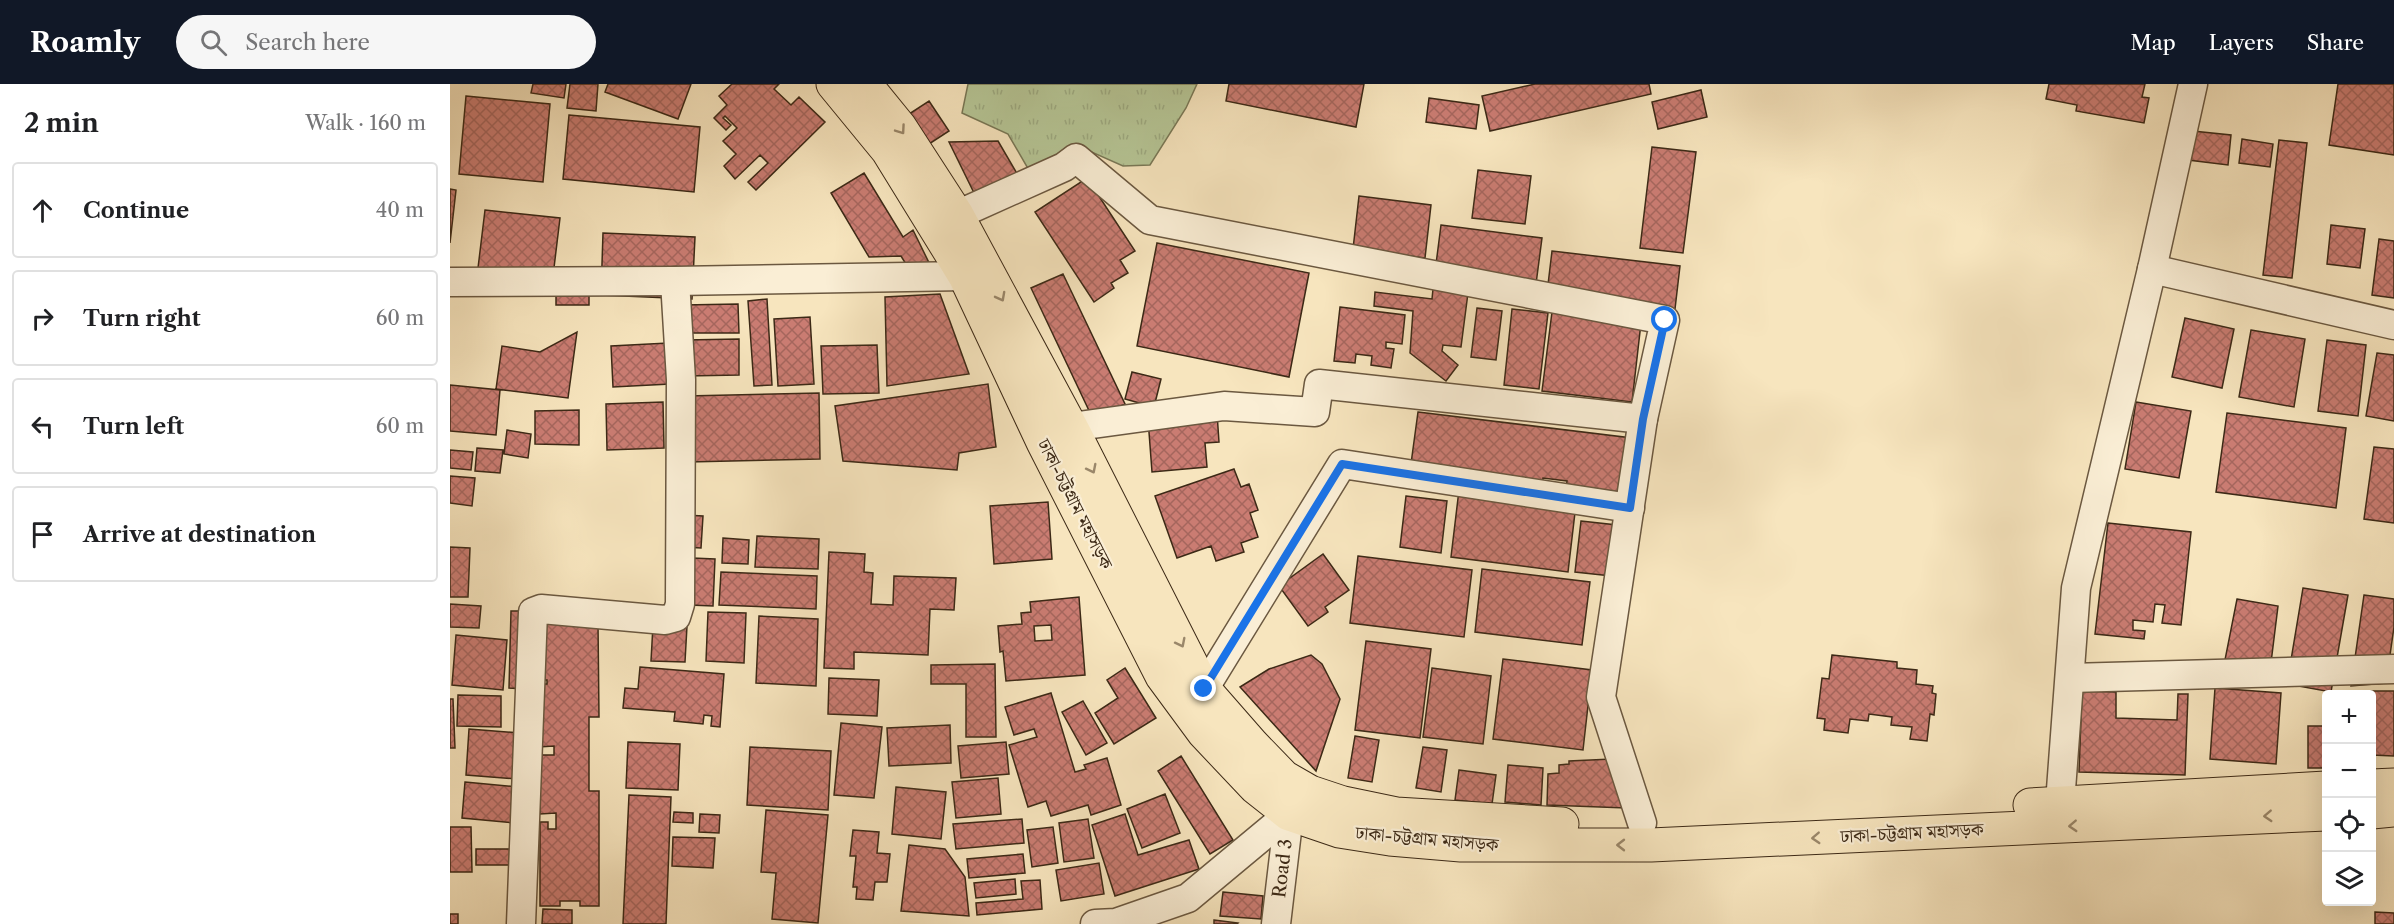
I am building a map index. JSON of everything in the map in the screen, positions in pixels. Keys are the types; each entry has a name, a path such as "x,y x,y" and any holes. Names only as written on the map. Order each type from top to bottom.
{"highway":[{"name":"ঢাকা-চট্টগ্রাম মহাসড়ক","path":"833,84 888,151 974,270 1071,428 1204,689 1284,777 1310,792 1343,803 1396,814 1562,824 1642,823 2322,788"},
{"name":"ঢাকা-চট্টগ্রাম মহাসড়ক","path":"865,84 900,127 957,216 974,270 1042,442 1162,676 1204,733 1255,787 1288,814 1339,831 1390,839 1461,845 1651,845 2322,814"},
{"path":"2376,786 2394,785"},
{"path":"2376,812 2394,810"}],"street":[{"path":"2060,803 2076,588 2152,269 2193,84"},
{"path":"957,216 1064,167 1076,158 1150,220 1665,320 1643,419 1601,697 1642,823"},
{"path":"2152,269 2394,326"},
{"path":"450,282 675,281 974,270"},
{"path":"521,924 533,612 541,609 665,620 676,617 680,604 681,380 675,281"},
{"path":"1071,428 1224,406 1315,412 1319,384 1643,419"},
{"path":"1204,689 1342,464 1630,508"},
{"path":"2070,678 2394,669"},
{"path":"1095,924 1116,923 1188,898 1288,814"},
{"name":"Road 3","path":"1276,924 1288,814"}],"green space":[{"path":"968,84 1197,84 1186,108 1150,165 1123,166 1085,149 1030,172 1008,134 962,113"}],"building":[{"path":"533,84 566,84 564,98 531,93"},
{"path":"570,84 598,84 596,111 567,108"},
{"path":"608,84 691,84 678,119 605,92"},
{"path":"732,84 779,84 774,89 791,105 799,97 825,122 756,190 748,182 768,163 760,155 735,179 724,166 736,154 723,141 737,128 725,116 723,118 731,125 726,130 714,118 727,105 719,96"},
{"path":"1229,84 1364,84 1356,127 1226,101"},
{"path":"1535,84 1649,84 1651,94 1490,131 1482,96"},
{"path":"2049,84 2145,84 2142,97 2149,98 2144,123 2076,111 2077,105 2046,99"},
{"path":"2338,84 2394,84 2394,155 2329,145"},
{"path":"1701,90 1707,117 1658,129 1652,102"},
{"path":"466,96 550,104 543,182 459,174"},
{"path":"1429,98 1479,105 1476,129 1426,122"},
{"path":"929,101 949,131 926,146 906,116"},
{"path":"569,115 700,127 694,192 563,179"},
{"path":"2183,130 2231,135 2228,165 2180,159"},
{"path":"2242,139 2273,144 2270,167 2239,163"},
{"path":"2279,140 2307,143 2292,278 2263,275"},
{"path":"998,141 1022,182 979,203 949,142"},
{"path":"1652,147 1696,152 1683,253 1640,248"},
{"path":"1478,170 1531,176 1525,224 1472,218"},
{"path":"864,173 903,237 913,230 935,275 909,269 901,256 869,257 831,193"},
{"path":"1087,178 1135,251 1120,260 1128,273 1111,283 1114,288 1094,302 1035,212"},
{"path":"450,189 456,190 450,243"},
{"path":"1359,196 1431,205 1425,258 1353,249"},
{"path":"485,210 560,218 553,276 478,268"},
{"path":"1441,225 1542,238 1536,284 1435,272"},
{"path":"2331,225 2365,229 2360,268 2327,264"},
{"path":"603,233 695,237 692,299 601,295"},
{"path":"2379,239 2394,241 2394,298 2372,295"},
{"path":"1157,243 1309,273 1289,377 1137,346"},
{"path":"1552,251 1680,266 1675,309 1547,293"},
{"path":"1063,274 1125,404 1093,419 1031,288"},
{"path":"556,289 589,289 589,305 556,305"},
{"path":"1433,289 1468,293 1461,347 1443,345 1442,351 1458,365 1446,381 1410,353 1413,311 1374,306 1375,292 1432,299"},
{"path":"940,294 969,374 887,386 885,297"},
{"path":"767,299 772,385 754,386 748,301"},
{"path":"738,304 739,333 684,333 683,305"},
{"path":"1340,307 1405,315 1402,344 1386,342 1386,348 1394,349 1391,368 1371,365 1372,356 1356,354 1355,363 1334,361"},
{"path":"1477,308 1502,311 1496,360 1471,357"},
{"path":"1512,309 1548,313 1539,389 1504,385"},
{"path":"1552,312 1641,323 1632,402 1542,391"},
{"path":"810,317 814,384 778,386 774,319"},
{"path":"2185,318 2234,329 2222,388 2172,377"},
{"path":"2251,330 2305,339 2294,407 2239,397"},
{"path":"577,332 568,398 496,389 502,346 540,352"},
{"path":"739,339 739,375 686,376 685,340"},
{"path":"2327,340 2366,345 2358,416 2318,411"},
{"path":"668,343 670,384 613,387 611,346"},
{"path":"877,345 879,393 823,394 821,346"},
{"path":"2377,353 2394,355 2394,421 2366,416"},
{"path":"1132,372 1161,379 1154,407 1125,399"},
{"path":"988,384 996,447 959,453 957,470 843,461 835,406"},
{"path":"450,385 500,390 496,435 450,431"},
{"path":"819,393 820,459 688,462 686,396"},
{"path":"663,402 664,448 607,450 606,404"},
{"path":"2136,402 2191,411 2179,478 2125,469"},
{"path":"579,410 579,445 535,444 535,411"},
{"path":"1418,412 1632,438 1625,498 1566,490 1567,481 1543,478 1542,487 1410,471"},
{"path":"1217,413 1219,442 1205,443 1207,467 1152,472 1148,419"},
{"path":"2227,413 2346,428 2336,508 2216,492"},
{"path":"507,430 531,434 528,458 504,454"},
{"path":"2374,447 2394,449 2394,523 2364,519"},
{"path":"477,448 503,450 500,473 475,471"},
{"path":"450,450 473,452 471,470 450,468"},
{"path":"1234,469 1241,487 1249,484 1258,510 1250,513 1258,537 1241,543 1244,552 1216,561 1211,546 1177,558 1155,496"},
{"path":"450,476 475,478 472,506 450,503"},
{"path":"1459,490 1576,504 1568,572 1451,557"},
{"path":"1406,496 1447,501 1441,553 1400,547"},
{"path":"1048,502 1052,559 994,564 990,506"},
{"path":"684,515 703,516 701,548 683,547"},
{"path":"1581,521 1617,525 1611,576 1575,572"},
{"path":"2108,523 2191,532 2181,625 2162,623 2165,605 2155,604 2153,622 2133,620 2133,630 2145,631 2144,639 2095,634"},
{"path":"757,536 819,539 818,569 755,567"},
{"path":"723,538 749,540 748,564 722,563"},
{"path":"450,547 470,548 468,597 450,597"},
{"path":"829,552 865,554 864,572 873,573 871,604 893,605 894,576 956,578 954,610 930,609 928,655 854,652 854,669 824,668"},
{"path":"1323,554 1349,590 1325,607 1328,612 1308,626 1279,586"},
{"path":"1358,556 1472,570 1464,637 1350,623"},
{"path":"692,558 715,559 713,606 690,605"},
{"path":"1482,569 1590,582 1582,645 1475,632"},
{"path":"721,572 817,576 816,609 719,605"},
{"path":"2303,588 2348,595 2331,690 2287,684"},
{"path":"2364,595 2394,599 2394,627 2386,683 2351,686"},
{"path":"1079,597 1085,675 1006,681 998,626 1022,624 1021,613 1031,612 1030,602","holes":["1051,625 1052,640 1035,641 1034,626"]},
{"path":"2237,599 2278,606 2268,687 2221,680"},
{"path":"450,604 481,606 479,628 450,627"},
{"path":"511,611 527,611 524,689 509,688"},
{"path":"708,612 746,613 744,663 706,661"},
{"path":"759,616 818,619 816,686 756,683"},
{"path":"539,623 598,623 599,717 589,717 589,791 599,791 599,906 580,906 580,901 560,901 560,906 540,906 540,822 548,822 548,829 556,829 556,813 540,814 540,755 554,755 554,746 539,747 540,684 547,684 547,680 540,680"},
{"path":"653,625 687,626 685,662 651,661"},
{"path":"456,635 507,640 503,690 452,685"},
{"path":"1366,641 1431,649 1420,738 1355,730"},
{"path":"1311,655 1322,664 1340,699 1316,771 1240,687 1269,669"},
{"path":"1832,655 1897,662 1897,668 1917,670 1916,684 1933,686 1932,693 1936,694 1934,715 1930,714 1927,741 1910,739 1912,727 1891,725 1892,717 1869,714 1868,721 1850,719 1848,733 1824,730 1825,719 1817,718 1822,678 1829,679"},
{"path":"1503,659 1592,670 1583,750 1493,739"},
{"path":"995,664 996,737 966,737 966,684 931,684 931,665"},
{"path":"640,667 724,674 720,727 711,726 712,716 704,715 703,724 674,721 675,712 623,708 625,688 638,689"},
{"path":"1125,668 1156,718 1114,744 1095,713 1118,698 1107,680"},
{"path":"1432,668 1491,676 1483,744 1423,737"},
{"path":"829,678 879,680 877,716 828,714"},
{"path":"2215,688 2281,693 2276,764 2210,759"},
{"path":"2082,691 2116,692 2116,718 2177,720 2178,694 2188,694 2185,775 2079,772"},
{"path":"2376,691 2394,691 2394,756 2376,755"},
{"path":"1051,693 1075,772 1086,769 1084,765 1107,758 1121,805 1091,815 1088,805 1051,816 1046,801 1028,807 1009,745 1037,737 1034,729 1014,735 1005,707"},
{"path":"458,695 501,696 501,727 457,726"},
{"path":"450,699 453,699 455,748 450,748"},
{"path":"1083,701 1107,743 1086,755 1062,712"},
{"path":"841,723 882,727 874,798 834,795"},
{"path":"950,725 951,763 889,766 887,728"},
{"path":"2308,726 2322,726 2322,768 2308,768"},
{"path":"469,729 520,733 517,779 466,775"},
{"path":"1355,736 1379,740 1372,782 1348,778"},
{"path":"628,742 680,744 678,790 626,788"},
{"path":"1006,742 1009,774 961,778 958,746"},
{"path":"750,747 831,751 828,810 747,805"},
{"path":"1423,747 1447,750 1441,792 1416,788"},
{"path":"1181,756 1233,840 1210,854 1158,771"},
{"path":"1612,759 1626,808 1547,805 1548,774 1559,773 1559,765 1569,764 1569,761"},
{"path":"1508,765 1543,768 1541,805 1505,802"},
{"path":"1459,770 1496,775 1492,804 1455,800"},
{"path":"998,778 1001,814 956,818 952,782"},
{"path":"465,782 518,787 514,823 462,818"},
{"path":"896,787 946,792 941,839 892,834"},
{"path":"1165,794 1180,833 1142,848 1127,809"},
{"path":"629,795 671,797 666,924 623,924"},
{"path":"766,810 828,815 818,923 772,919 776,873 761,872"},
{"path":"674,812 693,813 693,823 673,822"},
{"path":"700,814 720,815 719,833 699,832"},
{"path":"1125,814 1138,855 1189,840 1199,869 1115,896 1092,825"},
{"path":"1022,819 1024,843 956,849 953,824"},
{"path":"1088,819 1094,858 1064,862 1059,823"},
{"path":"450,827 471,827 472,872 450,872"},
{"path":"1053,827 1058,863 1032,867 1027,830"},
{"path":"853,830 879,832 877,853 890,854 887,882 875,882 873,900 856,899 857,887 853,887 856,856 850,856"},
{"path":"673,837 715,838 713,868 672,866"},
{"path":"909,845 945,849 965,877 969,916 901,911"},
{"path":"476,849 512,849 512,865 476,865"},
{"path":"1023,854 1025,873 969,878 967,859"},
{"path":"1099,863 1104,894 1061,901 1056,870"},
{"path":"1015,879 1016,894 976,898 974,883"},
{"path":"1040,880 1042,909 977,915 976,903 1023,899 1021,881"},
{"path":"1223,892 1263,896 1261,919 1220,916"},
{"path":"543,909 572,910 572,924 542,924"},
{"path":"2375,912 2394,913 2394,924 2375,924"},
{"path":"450,914 458,914 458,924 450,924"},
{"path":"1214,920 1238,923 1214,924"}],"route":[{"path":"1204,689 1342,464 1630,508 1643,419 1665,320"}]}
